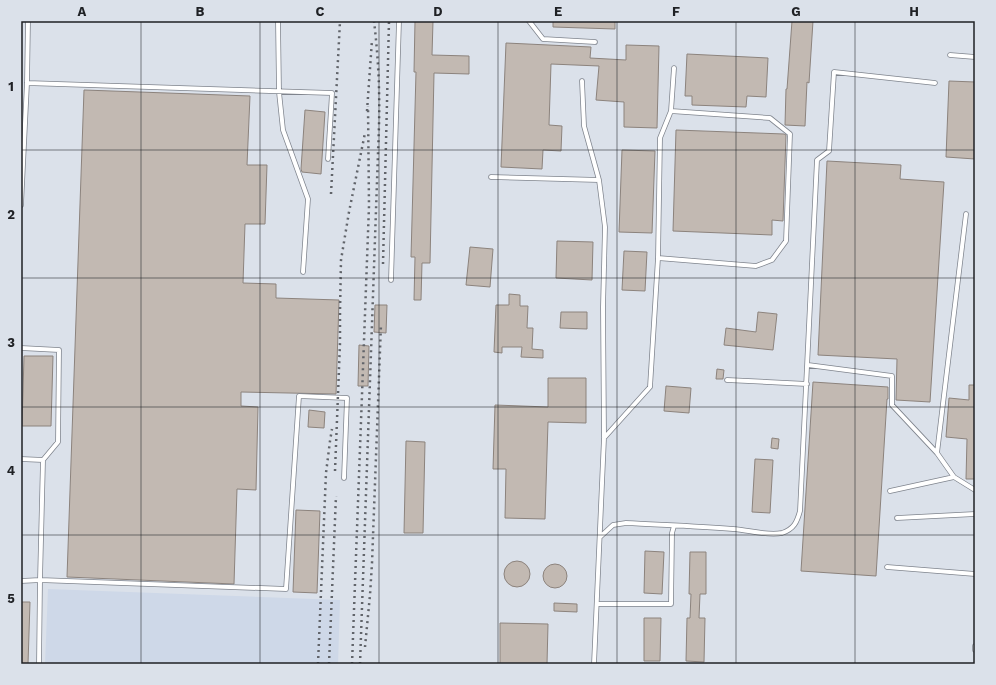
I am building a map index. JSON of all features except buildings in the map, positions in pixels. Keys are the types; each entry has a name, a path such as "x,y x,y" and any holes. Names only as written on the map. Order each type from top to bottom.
{"lane":[{"path":"21,206 27,83 28,21"},
{"path":"278,21 278,92 283,130 308,199 303,272"},
{"path":"391,280 398,21"},
{"path":"529,21 544,38 595,42"},
{"path":"950,55 975,57"},
{"path":"604,438 650,387 658,258 660,138 671,111 674,68"},
{"path":"600,537 613,525 626,523 735,529 768,534 790,529 797,522 800,511 818,160 829,151 834,72 935,82"},
{"path":"582,81 584,126 599,180 606,227 603,307 604,438 594,664"},
{"path":"27,83 332,93 328,159"},
{"path":"658,258 756,266 772,260 786,241 790,134 770,118 671,111"},
{"path":"491,177 599,180"},
{"path":"937,453 966,214"},
{"path":"21,348 59,350 58,442 42,460 39,664"},
{"path":"808,365 892,376 892,405 937,453 954,477 975,490"},
{"path":"727,380 807,384"},
{"path":"21,581 40,580 286,589 299,396 347,398 344,478"},
{"path":"21,459 42,460"},
{"path":"890,491 954,477"},
{"path":"897,518 975,514"},
{"path":"596,604 671,604 672,533 674,526"},
{"path":"887,568 975,574"}],"shaded area":[{"path":"48,589 340,600 338,664 45,664"}],"railway":[{"path":"331,194 340,21"},
{"path":"360,664 379,125 377,47 374,21"},
{"path":"383,264 389,21"},
{"path":"367,111 372,40"},
{"path":"352,664 369,206 368,106"},
{"path":"335,471 340,343 341,260 365,133"},
{"path":"365,647 372,563 381,324"},
{"path":"318,664 326,473 332,429"},
{"path":"329,664 336,496"}]}
